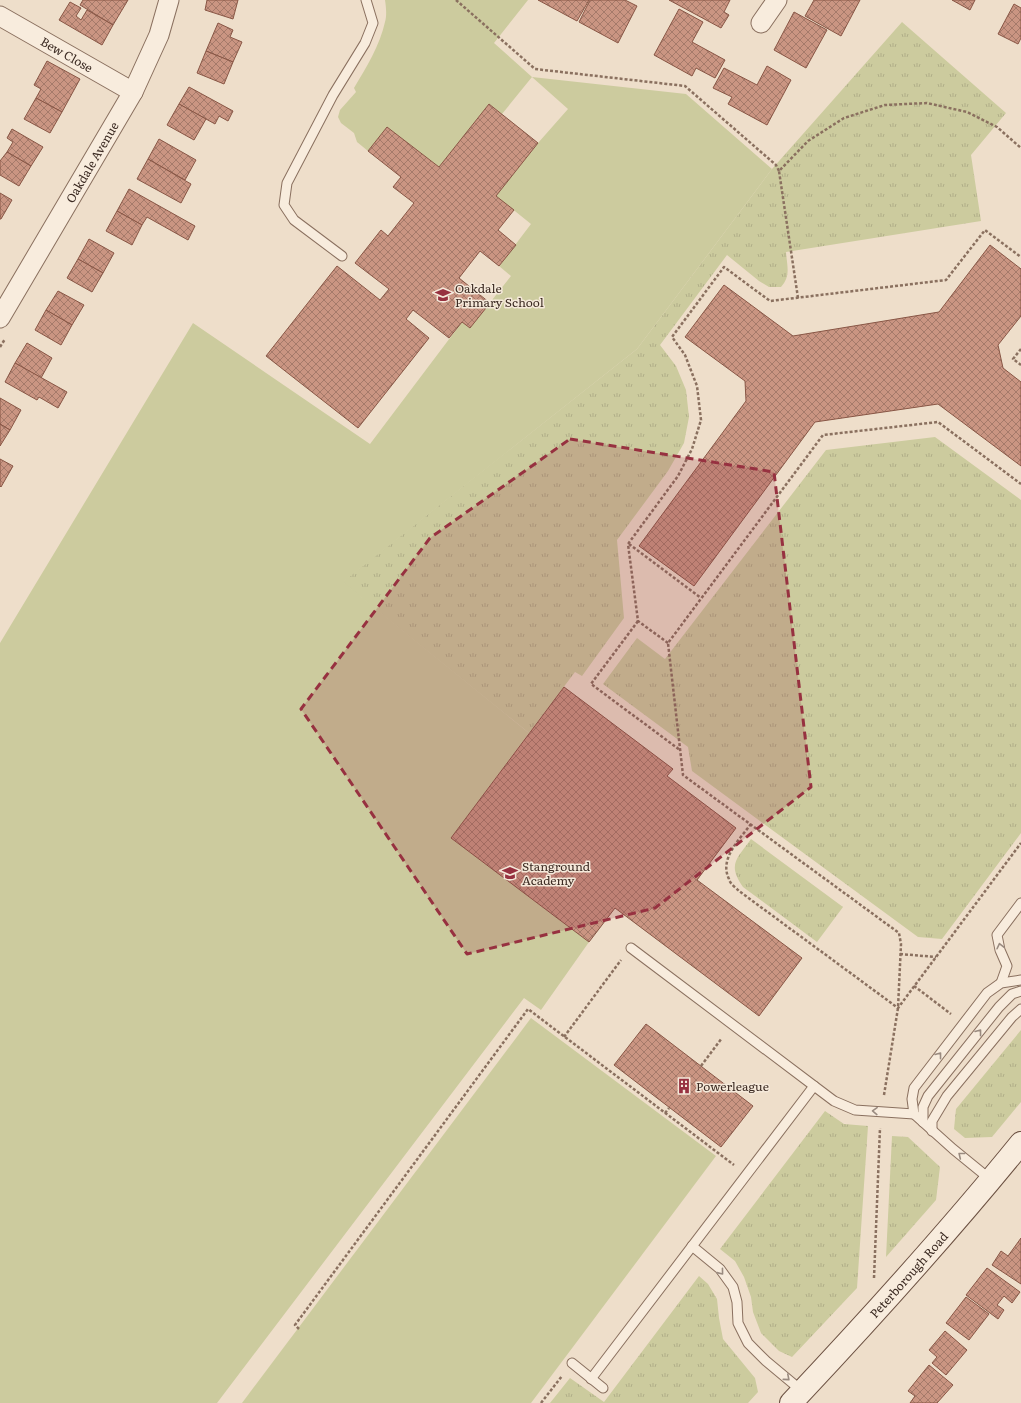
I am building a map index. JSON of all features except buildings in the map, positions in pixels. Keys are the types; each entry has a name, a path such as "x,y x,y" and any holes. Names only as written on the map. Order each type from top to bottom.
{"main road":[{"name":"Peterborough Road","path":"796,1397 872,1315 991,1180 1021,1143"}],"street":[{"name":"Oakdale Avenue","path":"0,318 133,92 159,35 169,0"},
{"path":"761,23 777,0"},
{"name":"Bew Close","path":"0,16 133,92"}],"lane":[{"path":"342,256 294,220 284,205 287,183 333,95 365,43 373,23 366,0"},
{"path":"1002,983 1007,966 1000,950 998,936 1021,903"},
{"path":"631,948 834,1101 855,1110 914,1114 991,1180"},
{"path":"914,1114 912,1099 914,1088 987,993 1002,983 1021,980"},
{"path":"923,1122 923,1107 928,1096 999,1007 1012,994 1021,991"},
{"path":"932,1131 932,1121 947,1096 1012,1017 1021,1009"},
{"path":"591,1378 814,1086"},
{"path":"692,1246 720,1269 733,1287 737,1302 738,1323 748,1343 766,1361 796,1397"},
{"path":"572,1363 603,1388"}],"path":[{"path":"456,0 535,69 685,86 776,164 779,171 798,298"},
{"path":"779,171 808,141 844,118 885,105 927,103 967,112 998,128 1021,148"},
{"path":"680,750 591,684 638,621 628,544 678,476 692,449 701,420 697,386 685,355 672,337 724,267 770,301 946,280 985,230 1021,257"},
{"path":"1021,348 1013,359 1021,365"},
{"path":"901,944 898,933 683,775 668,643 822,436 938,422 1021,484"},
{"path":"628,544 701,598"},
{"path":"638,621 668,643"},
{"path":"751,824 729,854 726,868 729,880 739,891 898,1008 1021,843"},
{"path":"564,1037 631,948"},
{"path":"900,954 936,957"},
{"path":"914,986 964,1023"},
{"path":"299,1329 295,1325 528,1010 747,1174"},
{"path":"701,1066 732,1024"},
{"path":"665,1113 669,1108"},
{"path":"541,1403 572,1363"}],"highlighted area":[{"path":"570,439 774,472 811,787 655,908 467,954 301,709 430,538"}],"green space":[{"path":"385,0 528,0 494,43 532,77 502,114 489,104 439,167 387,127 368,151 357,142 354,133 341,123 338,117 340,110 356,92 354,88 380,39 386,17"},
{"path":"902,22 1006,113 971,155 981,221 786,252 787,275 781,287 769,287 759,281 727,255 660,345 676,366 686,390 689,417 684,443 668,471 617,540 624,618 582,676 575,672 529,733 342,582 637,349 772,169"},
{"path":"532,77 686,94 772,169 637,349 343,582 529,733 451,838 589,942 541,1010 524,998 217,1403 0,1403 0,643 193,323 370,444 462,322 470,328 511,276 499,266 531,224 496,196 538,143 568,109"},
{"path":"935,437 1021,500 1021,833 942,939 918,937 692,771 688,747 603,684 637,638 665,659 826,450"},
{"path":"751,839 843,907 817,942 743,887 738,879 735,867 738,857"},
{"path":"531,1018 716,1156 531,1403 242,1403"},
{"path":"1021,1030 1021,1102 992,1137 965,1138 954,1129 956,1109"},
{"path":"825,1111 844,1124 868,1126 857,1288 792,1357 779,1351 761,1333 753,1312 751,1297 744,1277 735,1261 720,1249"},
{"path":"892,1136 908,1137 940,1167 936,1200 886,1257"},
{"path":"699,1276 708,1284 717,1299 723,1339 755,1378 758,1392 748,1403 550,1403 570,1378 604,1402"}],"place":[{"name":"Oakdale Primary School","path":"443,295"},
{"name":"Stanground Academy","path":"510,873"},
{"name":"Powerleague","path":"684,1086"}]}
